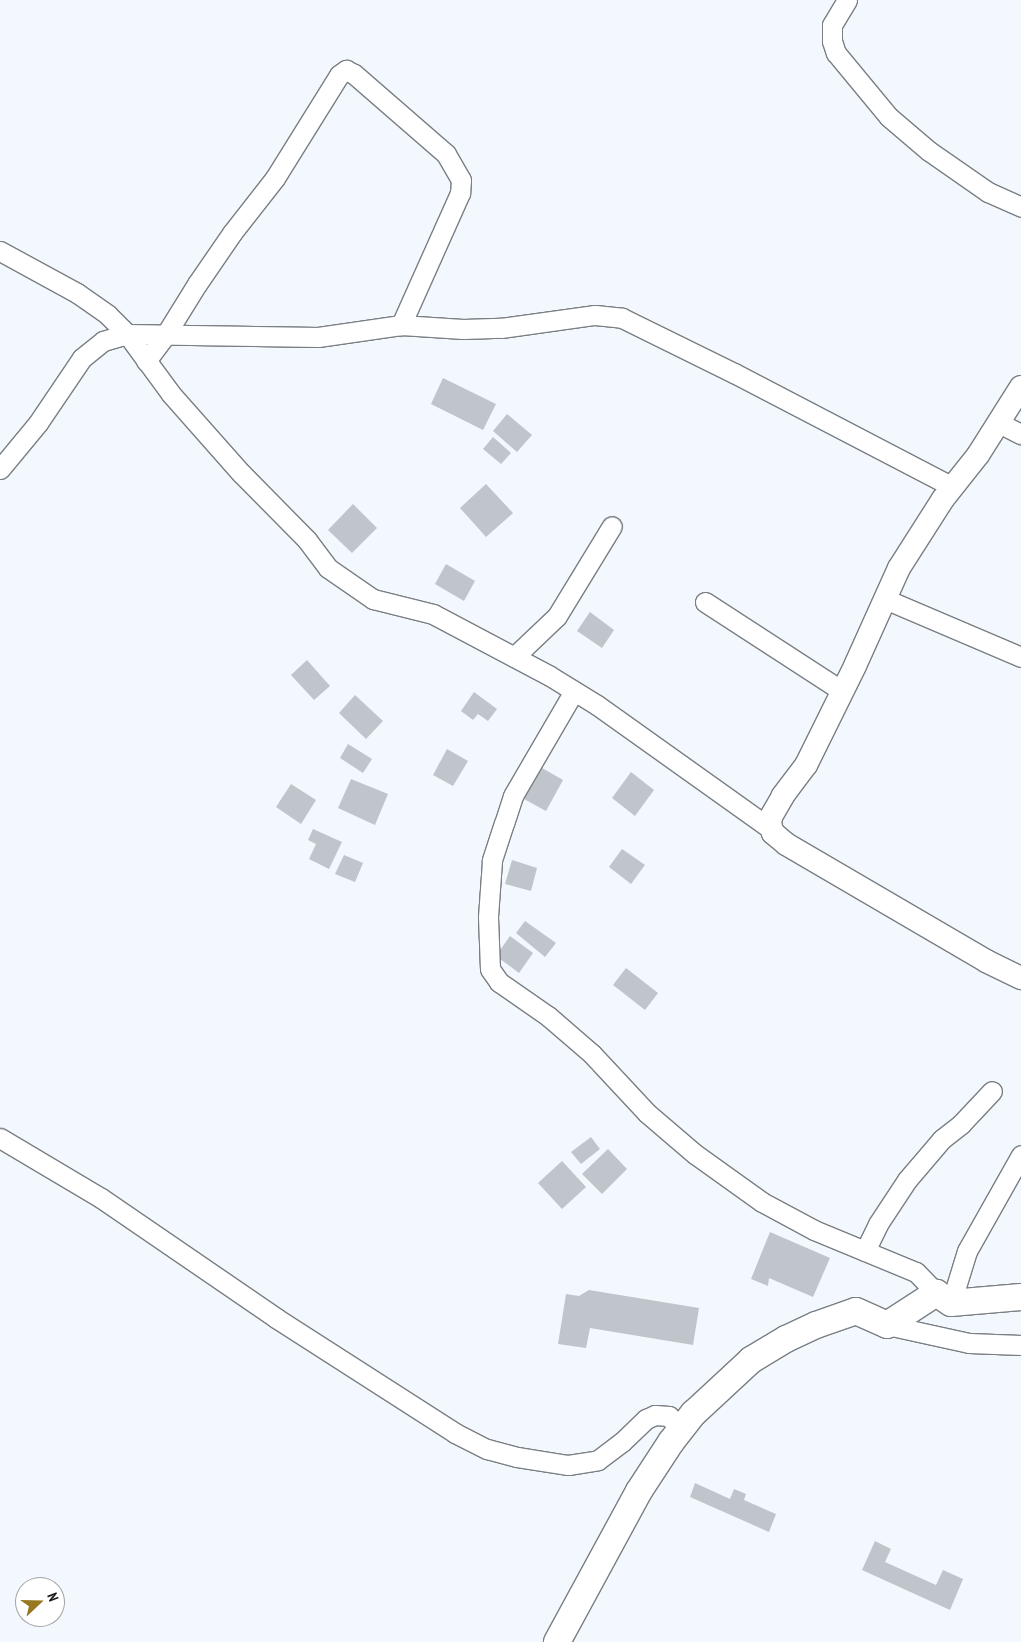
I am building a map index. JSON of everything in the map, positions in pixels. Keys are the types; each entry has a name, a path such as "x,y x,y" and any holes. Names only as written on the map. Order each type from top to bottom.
{"main road":[{"path":"557,1642 639,1491 680,1430 718,1389 751,1360 816,1324 856,1311 887,1325 944,1298 1021,1297"}],"street":[{"path":"846,0 832,26 832,41 836,53 889,117 929,151 988,192 1021,207"},
{"path":"146,361 166,334 196,284 232,233 275,178 339,74 346,70 354,74 446,154 461,180 460,193 402,325"},
{"path":"0,251 77,293 108,315 127,334 171,394 241,473 307,540 328,568 374,598 433,614 574,691 772,830 786,844 986,961 1021,978"},
{"path":"0,469 38,423 82,358 102,341 127,334 318,337 402,325 491,328 595,315 622,318 734,372 953,487"},
{"path":"772,830 771,818 806,765 899,568 953,487 978,456 1021,388"},
{"path":"998,423 1021,434"},
{"path":"514,657 557,616 612,526"},
{"path":"885,599 1021,657"},
{"path":"705,602 842,691"},
{"path":"574,691 514,796 492,861 488,917 490,969 499,982 548,1016 592,1054 647,1113 695,1154 762,1202 814,1230 916,1272 944,1298 967,1251 1021,1154"},
{"path":"865,1251 878,1224 907,1180 942,1139 961,1124 992,1091"},
{"path":"0,1138 101,1198 276,1318 454,1433 487,1449 517,1457 568,1465 598,1460 622,1442 646,1419 655,1415 669,1416 680,1430"},
{"path":"887,1325 969,1343 1021,1345"}],"building":[{"path":"443,378 496,404 483,430 431,404"},
{"path":"507,414 532,435 517,452 493,431"},
{"path":"493,437 511,453 501,464 483,449"},
{"path":"486,484 513,513 486,537 460,508"},
{"path":"353,504 377,528 352,553 328,530"},
{"path":"446,564 475,581 464,601 435,584"},
{"path":"590,612 614,630 602,648 577,631"},
{"path":"307,660 330,686 314,700 291,675"},
{"path":"474,692 497,709 488,721 478,714 473,720 461,711"},
{"path":"355,695 383,721 366,739 339,713"},
{"path":"348,744 372,759 363,773 340,758"},
{"path":"447,749 468,761 453,786 433,775"},
{"path":"542,768 563,780 546,811 524,799"},
{"path":"631,772 654,790 635,816 612,798"},
{"path":"351,779 388,794 375,825 338,808"},
{"path":"291,784 316,800 301,824 276,807"},
{"path":"313,829 342,842 329,869 309,859 316,844 308,840"},
{"path":"622,849 645,865 631,884 609,867"},
{"path":"344,855 363,863 355,882 335,874"},
{"path":"512,860 537,868 531,891 505,884"},
{"path":"525,921 556,943 545,957 516,933"},
{"path":"510,936 533,953 519,973 496,956"},
{"path":"626,968 658,993 645,1010 613,985"},
{"path":"591,1137 600,1149 581,1164 571,1152"},
{"path":"608,1149 627,1169 602,1194 582,1174"},
{"path":"562,1161 586,1187 562,1209 538,1183"},
{"path":"770,1232 830,1258 813,1297 769,1278 768,1286 751,1279"},
{"path":"589,1290 699,1308 693,1345 590,1328 586,1348 558,1344 566,1294 579,1296"},
{"path":"695,1483 730,1499 734,1489 746,1494 744,1500 776,1514 769,1532 690,1497"},
{"path":"875,1541 891,1549 885,1562 936,1585 943,1570 963,1579 950,1610 862,1570"}]}
